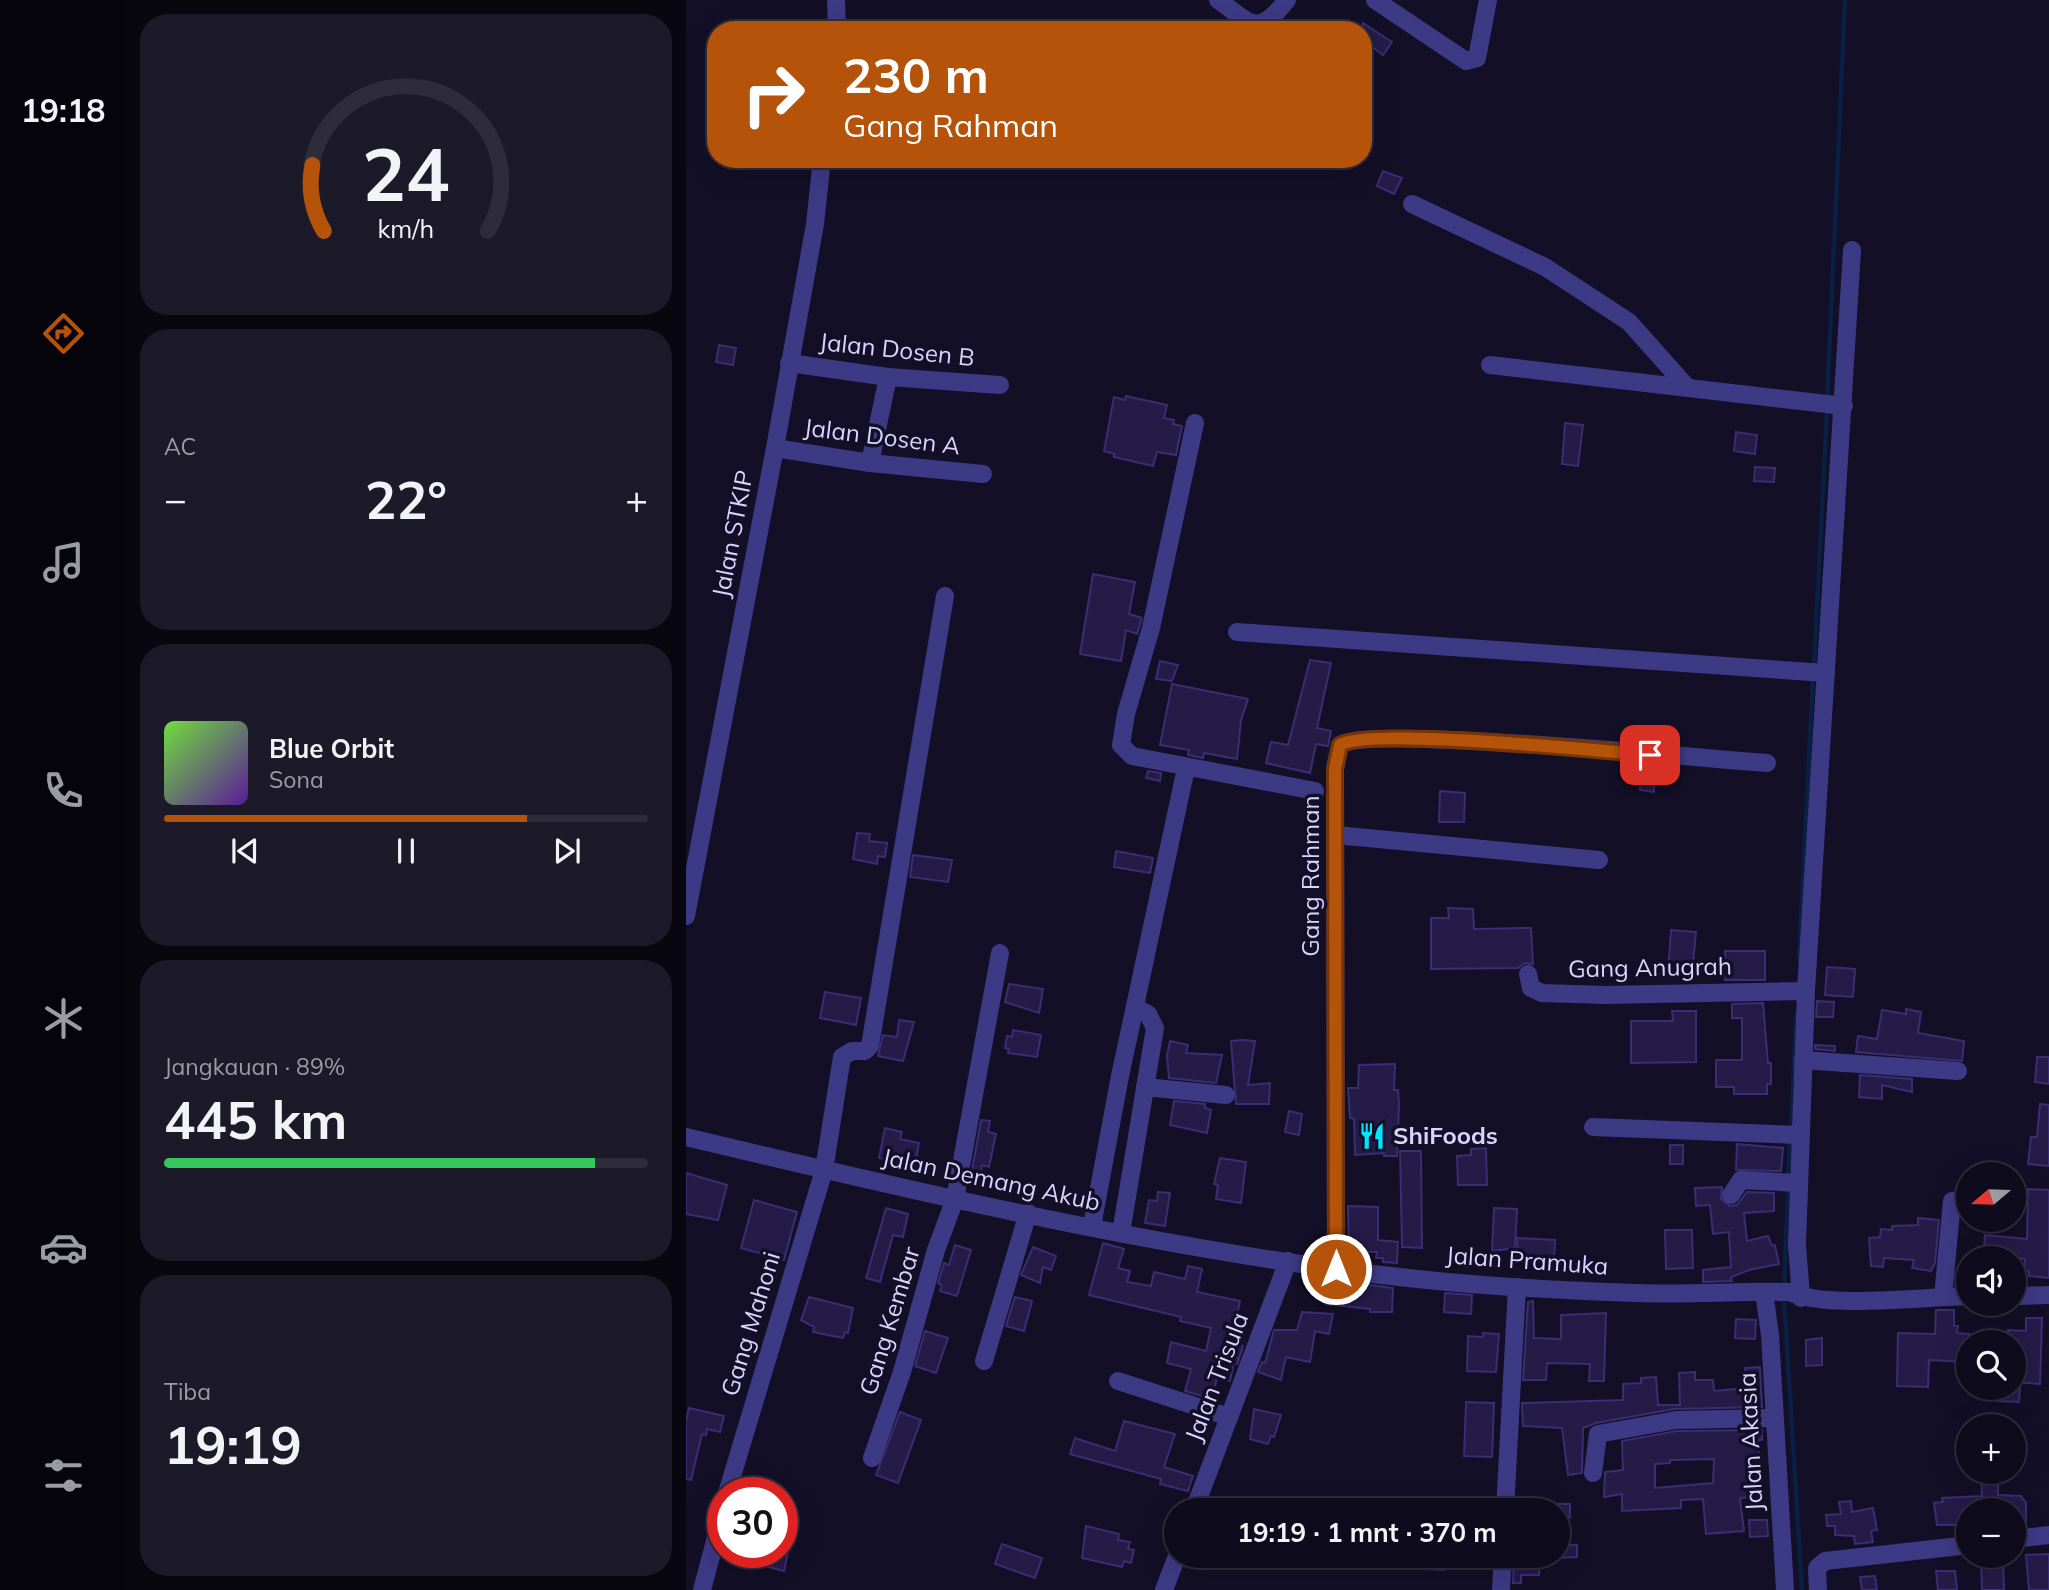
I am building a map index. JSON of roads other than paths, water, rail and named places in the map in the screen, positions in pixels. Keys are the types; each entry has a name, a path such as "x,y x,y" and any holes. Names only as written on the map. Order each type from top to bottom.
{"street":[{"path":"836,0 837,21"},
{"path":"1218,0 1249,21"},
{"path":"1270,21 1287,0"},
{"path":"1375,0 1466,61 1472,61 1477,58 1488,0"},
{"name":"Jalan STKIP","path":"686,916 775,448 814,224 821,168"},
{"path":"1412,204 1545,267 1629,322 1686,386"},
{"name":"Jalan Akasia","path":"1785,1590 1770,1335 1797,1245 1789,1182 1789,1134 1803,1060 1798,990 1826,673 1852,250"},
{"name":"Jalan Dosen B","path":"789,363 888,377 1000,385"},
{"path":"1490,365 1844,406"},
{"path":"870,463 888,377"},
{"path":"1195,423 1151,628 1120,739 1123,750 1132,756 1186,768 1315,791"},
{"name":"Jalan Dosen A","path":"775,448 870,463 983,474"},
{"name":"Gang Mahoni","path":"732,1477 824,1170 842,1057 852,1051 865,1051 870,1046 945,596"},
{"path":"1237,632 1826,673"},
{"name":"Gang Rahman","path":"1336,1269 1336,835 1337,754 1340,745 1354,739 1461,741 1767,763"},
{"path":"1092,1226 1120,1076 1186,768"},
{"path":"1336,835 1599,860"},
{"name":"Gang Kembar","path":"872,1458 902,1372 936,1250 955,1199 1000,953"},
{"name":"Gang Anugrah","path":"1528,974 1531,988 1542,993 1606,995 1798,990"},
{"path":"1121,1233 1155,1028 1148,1014 1136,1008"},
{"path":"1803,1060 1958,1071"},
{"path":"1145,1087 1226,1095"},
{"path":"1593,1127 1789,1134"},
{"name":"Jalan Demang Akub","path":"686,1137 955,1199 1121,1233 1288,1261"},
{"path":"1731,1195 1741,1180 1789,1182"},
{"path":"1943,1297 1952,1201"},
{"path":"984,1362 1028,1213"},
{"name":"Jalan Pramuka","path":"1288,1261 1336,1269 1517,1287 1639,1293 1956,1296"},
{"name":"Jalan Trisula","path":"1199,1498 1288,1261"},
{"path":"1506,1498 1517,1287"},
{"path":"2026,1296 2049,1295"},
{"path":"1118,1381 1229,1417"},
{"path":"1593,1473 1598,1434 1676,1420 1774,1418"},
{"path":"2026,1538 2049,1535"},
{"path":"1818,1590 1817,1568 1825,1561 1956,1546"},
{"path":"702,1590 708,1568"},
{"path":"1166,1589 1173,1568"},
{"path":"1501,1590 1502,1568"}],"waterway":[{"path":"1827,401 1845,0"},
{"path":"1814,667 1827,410"},
{"path":"1799,961 1813,676"},
{"path":"1791,1132 1796,1015"},
{"path":"1788,1177 1790,1141"},
{"path":"1784,1289 1788,1186"},
{"path":"1784,1298 1802,1590"}],"place":[{"name":"ShiFoods","path":"1372,1136"}]}
